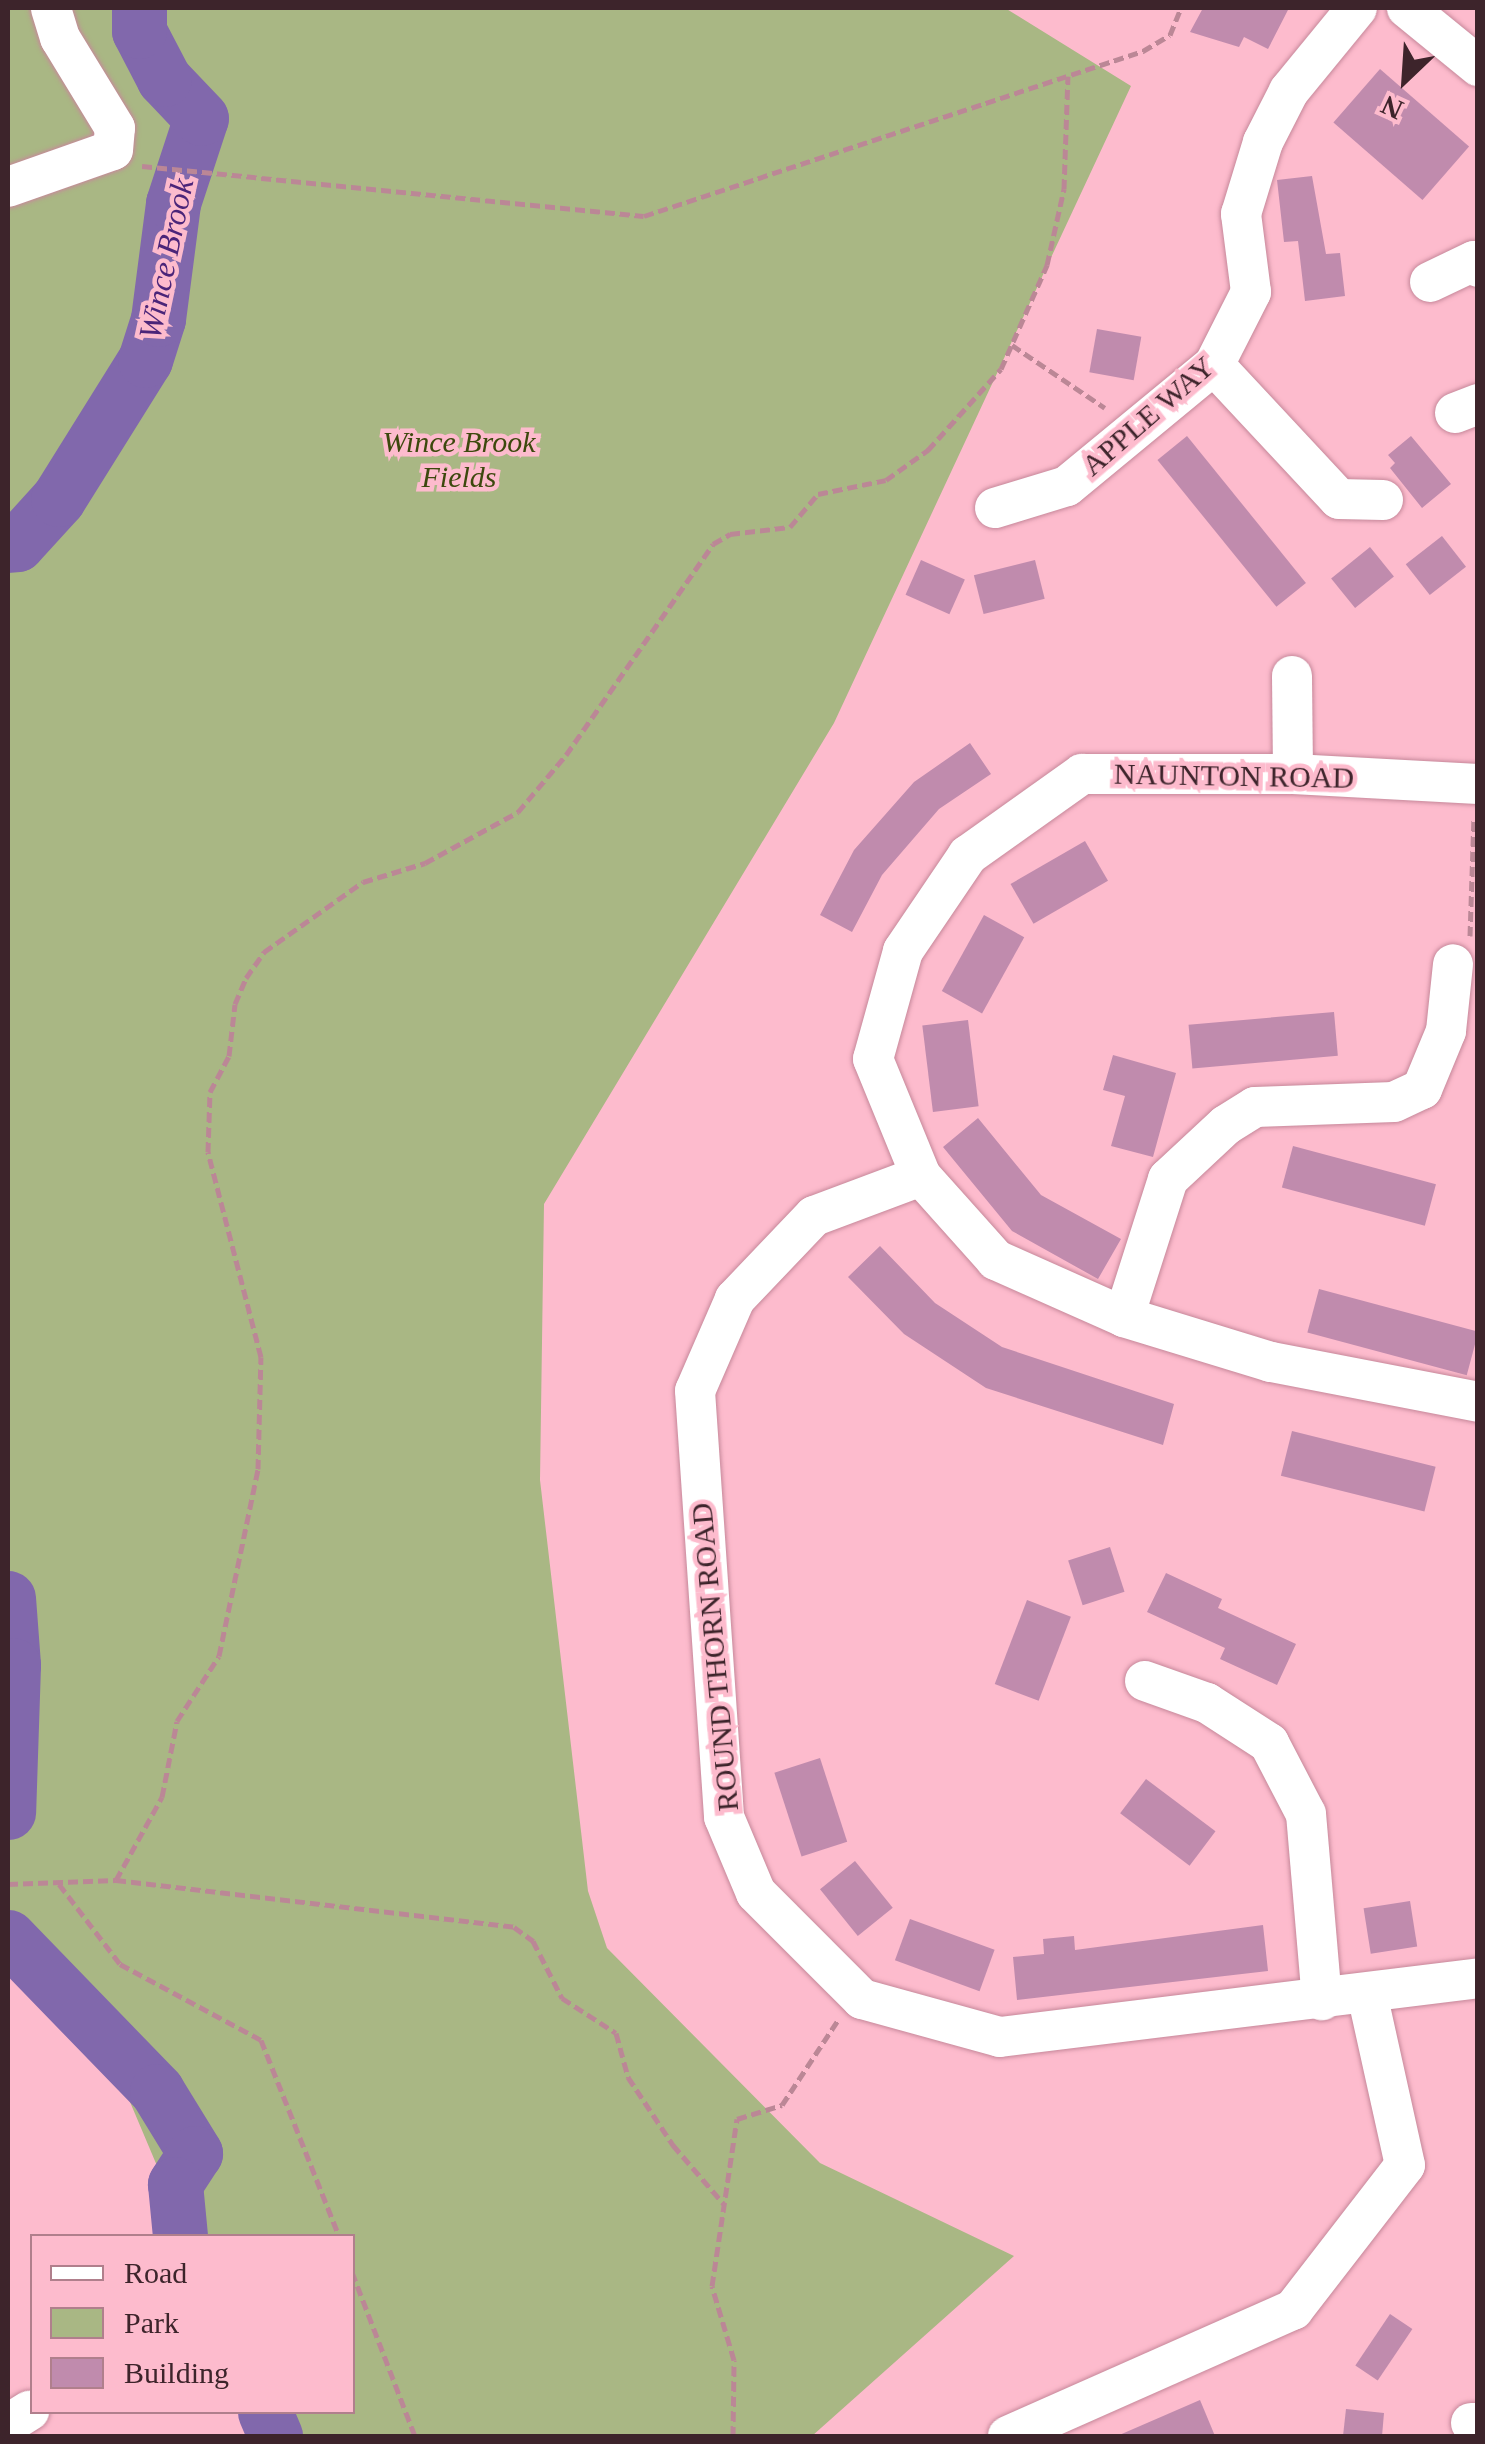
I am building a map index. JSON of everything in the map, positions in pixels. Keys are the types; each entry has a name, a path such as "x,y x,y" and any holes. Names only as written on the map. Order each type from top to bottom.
{"street":[{"path":"8,187 113,150 115,128 60,38 51,8"},
{"name":"APPLE WAY","path":"995,508 1067,486 1214,365 1251,292 1241,214 1262,142 1288,90 1358,8"},
{"path":"1407,8 1478,66"},
{"path":"1430,282 1474,262 1478,268"},
{"path":"1214,365 1339,499 1383,500"},
{"path":"1292,676 1293,774"},
{"name":"NAUNTON ROAD","path":"1476,784 1293,774 1082,774 968,855 903,951 873,1060 921,1176 996,1260 1124,1317 1271,1362 1478,1402"},
{"path":"1124,1317 1168,1180 1226,1125 1255,1107 1394,1102 1422,1088 1446,1032 1454,964"},
{"name":"ROUND THORN ROAD","path":"921,1176 814,1216 735,1299 695,1391 724,1817 756,1894 857,1993 1000,2037 1478,1978"},
{"path":"1145,1681 1207,1703 1269,1743 1306,1814 1322,2000"},
{"path":"1008,2436 1292,2310 1404,2166 1367,1994"}],"path":[{"path":"164,168 644,216 1143,52 1170,35 1181,8"},
{"path":"116,1880 162,1798 187,1700 209,1679 220,1656 258,1469 261,1357 208,1152 210,1092 229,1056 235,1004 246,978 264,952 363,882 425,863 518,812 566,755 713,544 730,534 790,527 818,494 886,480 928,450 1001,369 1048,265 1064,189 1068,76"},
{"path":"1012,344 1136,429"},
{"path":"1454,964 1454,957 1468,958 1476,784"},
{"path":"8,1884 116,1880 514,1926 534,1942 562,1998 616,2034 628,2076 673,2145 724,2204"},
{"path":"58,1883 120,1964 261,2040 338,2234"},
{"path":"733,2436 734,2360 712,2286 736,2119 782,2105 857,1993"},
{"path":"355,2280 415,2436"}],"green space":[{"name":"Wince Brook Fields","path":"8,8 1005,8 1131,86 834,723 544,1204 540,1480 588,1891 607,1948 820,2163 1014,2256 812,2436 266,2436 256,2414 355,2414 355,2234 168,2234 163,2180 122,2083 8,1961"}],"building":[{"path":"1203,8 1289,8 1268,49 1244,37 1239,47 1190,32"},
{"path":"1380,69 1469,146 1422,200 1333,123"},
{"path":"1312,176 1326,254 1340,253 1345,296 1305,301 1298,241 1284,242 1277,180"},
{"path":"1097,329 1141,337 1134,380 1089,372"},
{"path":"1187,436 1306,583 1276,607 1157,460"},
{"path":"1411,436 1451,484 1422,508 1390,468 1395,463 1388,455"},
{"path":"1442,536 1466,567 1430,595 1406,564"},
{"path":"1370,547 1394,577 1355,608 1331,578"},
{"path":"921,560 965,580 949,614 906,595"},
{"path":"1035,560 1045,599 984,614 974,575"},
{"path":"970,743 991,774 939,809 882,875 852,932 820,915 854,850 914,782"},
{"path":"1085,841 1108,881 1034,924 1011,884"},
{"path":"984,915 1024,937 982,1013 942,991"},
{"path":"1334,1012 1338,1056 1192,1069 1189,1025"},
{"path":"968,1020 979,1106 933,1112 922,1026"},
{"path":"1113,1055 1176,1073 1153,1157 1111,1146 1125,1096 1103,1090"},
{"path":"978,1118 1041,1195 1121,1239 1098,1279 1012,1231 943,1147"},
{"path":"1293,1146 1436,1184 1425,1226 1282,1188"},
{"path":"880,1246 935,1303 1002,1347 1174,1404 1163,1445 986,1388 904,1334 848,1277"},
{"path":"1319,1289 1478,1332 1467,1375 1307,1332"},
{"path":"1292,1431 1436,1467 1424,1511 1281,1476"},
{"path":"1110,1547 1125,1592 1083,1605 1068,1561"},
{"path":"1166,1573 1222,1599 1218,1608 1296,1644 1277,1685 1220,1659 1225,1648 1147,1612"},
{"path":"1027,1600 1071,1617 1039,1701 995,1684"},
{"path":"820,1758 847,1842 802,1857 774,1773"},
{"path":"1146,1779 1215,1831 1190,1866 1120,1813"},
{"path":"855,1861 893,1908 858,1936 820,1889"},
{"path":"1410,1901 1417,1946 1371,1954 1364,1908"},
{"path":"910,1919 995,1950 980,1991 895,1960"},
{"path":"1263,1925 1268,1971 1017,2000 1013,1957 1044,1954 1043,1939 1074,1936 1075,1950"},
{"path":"1390,2314 1412,2329 1378,2380 1355,2365"},
{"path":"1200,2400 1215,2436 1117,2436"},
{"path":"1346,2409 1384,2413 1382,2436 1343,2436"}],"waterway":[{"name":"Wince Brook","path":"8,545 17,544 58,499 145,360 158,319 173,203 201,118 164,79 139,31 139,8"},
{"name":"Wince Brook","path":"8,1598 13,1665 8,1812"},
{"name":"Wince Brook","path":"8,1937 157,2091 195,2153 175,2184 180,2234"},
{"name":"Wince Brook","path":"266,2414 275,2436"}]}
